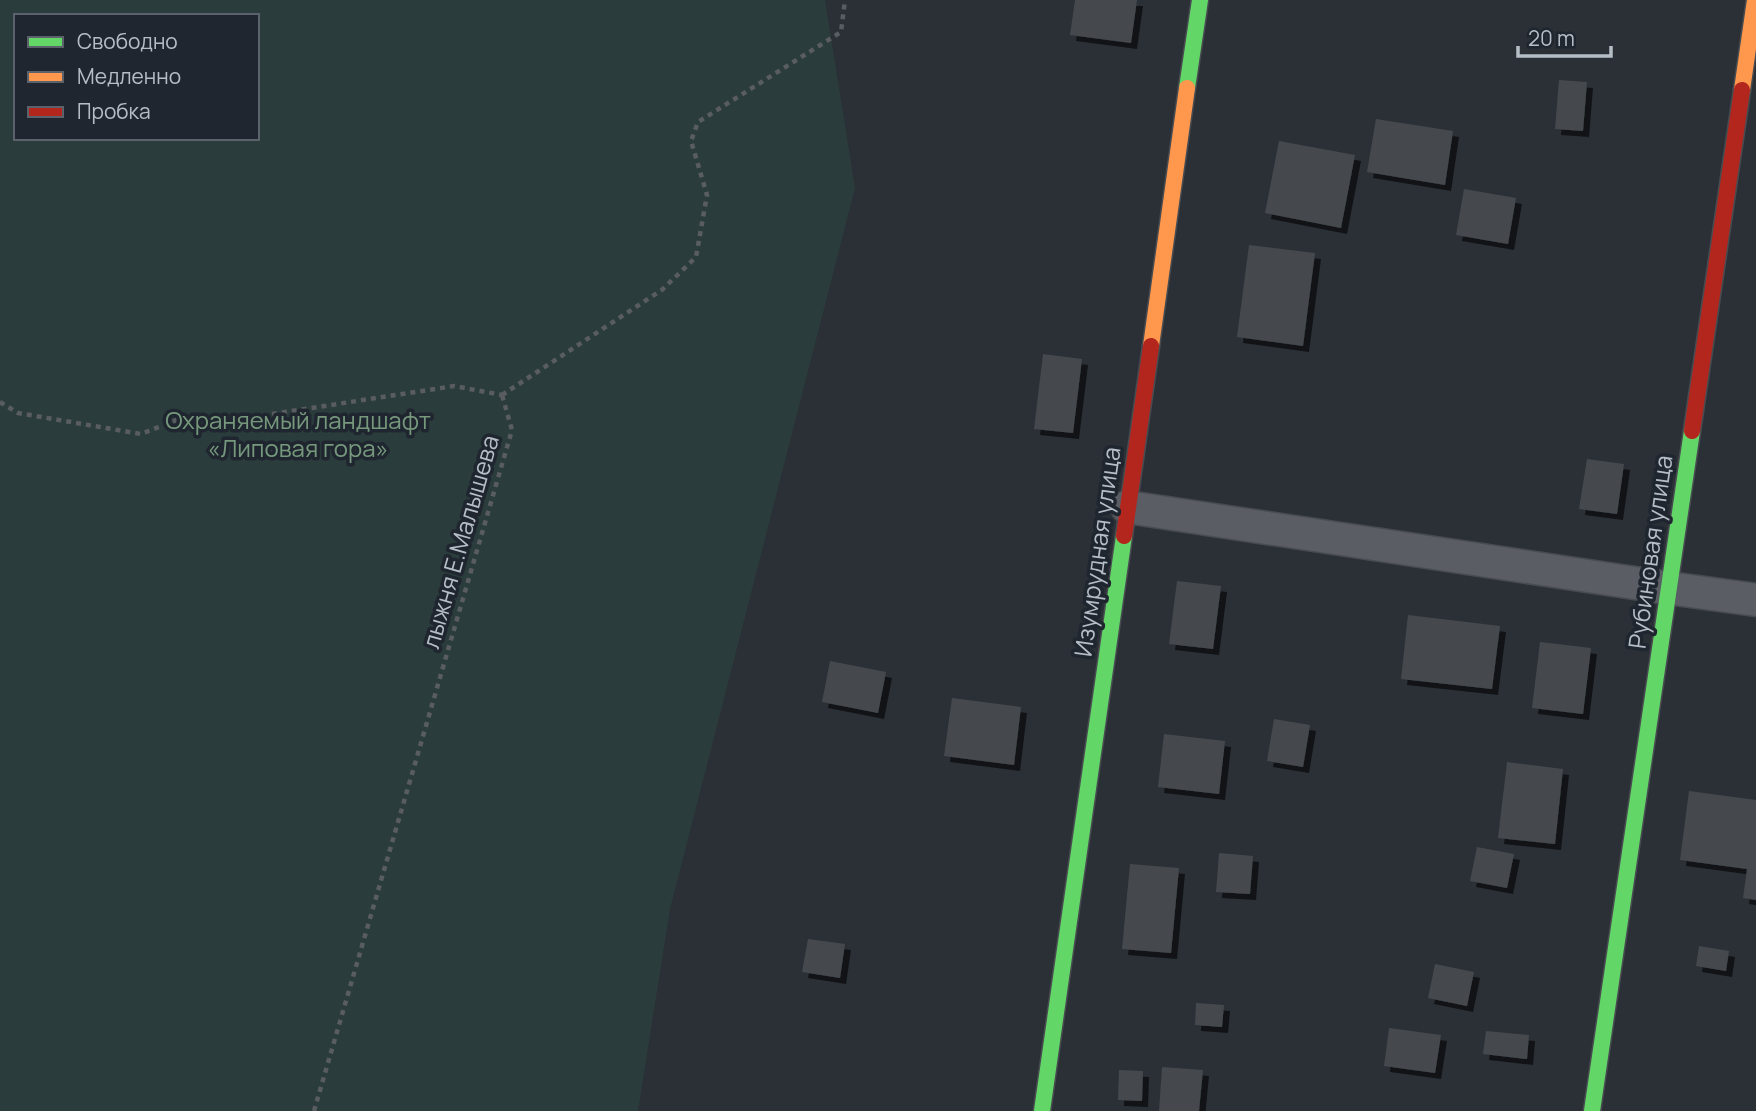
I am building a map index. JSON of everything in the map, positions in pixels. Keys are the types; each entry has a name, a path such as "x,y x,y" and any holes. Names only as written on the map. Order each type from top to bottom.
{"street":[{"name":"Изумрудная улица","path":"1042,1111 1200,0"},
{"name":"Рубиновая улица","path":"1592,1111 1755,0"},
{"path":"1127,507 1756,600"}],"path":[{"path":"0,402 18,413 141,435 179,419 253,417 454,386 502,395 663,289 696,257 707,195 691,141 698,122 841,32 845,0"},
{"name":"лыжня Е.Малышева","path":"314,1111 512,430 502,395"}],"green space":[{"name":"Охраняемый ландшафт «Липовая гора»","path":"0,0 825,0 855,188 670,909 638,1111 0,1111"}],"building":[{"path":"1075,0 1137,0 1131,43 1070,35"},
{"path":"1559,80 1587,82 1583,131 1555,129"},
{"path":"1376,119 1453,131 1445,185 1367,172"},
{"path":"1279,141 1355,155 1341,228 1265,213"},
{"path":"1464,189 1516,198 1508,244 1456,235"},
{"path":"1249,245 1315,253 1303,346 1237,337"},
{"path":"1043,354 1082,359 1073,433 1034,429"},
{"path":"1587,459 1624,464 1617,514 1579,509"},
{"path":"1177,581 1221,586 1213,649 1169,644"},
{"path":"1408,615 1500,626 1492,689 1401,679"},
{"path":"1540,642 1591,648 1583,714 1532,708"},
{"path":"830,661 886,672 878,713 822,702"},
{"path":"952,698 1021,707 1014,765 944,756"},
{"path":"1274,719 1310,725 1303,767 1267,761"},
{"path":"1164,734 1225,741 1219,794 1158,787"},
{"path":"1507,762 1563,769 1555,844 1498,838"},
{"path":"1689,791 1756,800 1756,900 1743,898 1747,869 1680,860"},
{"path":"1477,847 1514,854 1507,888 1470,881"},
{"path":"1219,853 1253,856 1250,894 1216,892"},
{"path":"1130,864 1179,868 1171,953 1122,949"},
{"path":"808,939 845,944 840,978 802,972"},
{"path":"1699,946 1729,951 1726,971 1696,966"},
{"path":"1435,964 1474,972 1467,1006 1428,998"},
{"path":"1196,1003 1224,1005 1222,1027 1195,1025"},
{"path":"1389,1028 1441,1035 1435,1073 1384,1066"},
{"path":"1486,1031 1529,1035 1527,1059 1483,1054"},
{"path":"1162,1067 1203,1070 1199,1111 1159,1111"},
{"path":"1119,1070 1143,1071 1142,1101 1118,1100"}],"traffic: fast":[{"path":"1187,88 1200,0"},
{"path":"1592,1111 1692,431"},
{"path":"1042,1111 1124,536"}],"traffic: slow":[{"path":"1742,90 1755,0"},
{"path":"1151,346 1187,88"}],"traffic: jam":[{"path":"1692,431 1742,90"},
{"path":"1124,536 1151,346"}]}
